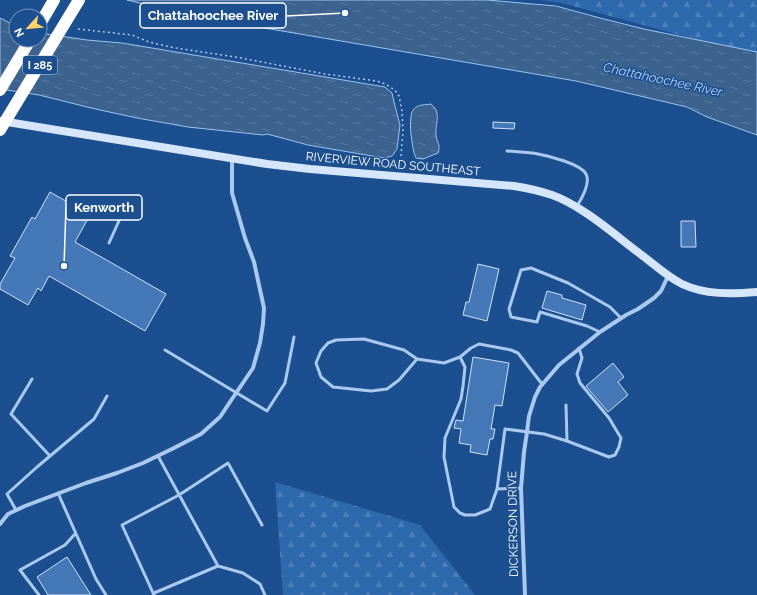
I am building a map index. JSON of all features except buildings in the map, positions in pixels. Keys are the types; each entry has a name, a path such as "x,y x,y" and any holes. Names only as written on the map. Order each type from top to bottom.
{"highway":[{"path":"48,10 54,0"},
{"name":"I 285","path":"0,130 79,0"},
{"name":"I 285","path":"0,90 25,48"}],"street":[{"name":"RIVERVIEW ROAD SOUTHEAST","path":"0,121 267,164 514,186 534,190 553,196 576,207 602,225 668,276 683,284 697,289 714,292 740,294 757,292"},
{"path":"0,524 8,514 16,510 158,456 201,434 220,417 253,368 260,343 264,308 254,262 245,238 232,193 232,158"},
{"name":"DICKERSON DRIVE","path":"525,595 521,488 529,416 535,397 542,384 559,365 600,332 654,298 661,292 668,276"}],"lane":[{"path":"507,151 537,154 567,162 582,169 587,175 587,184 583,196 576,207"},
{"path":"108,243 127,203"},
{"path":"600,332 587,326 540,312 536,322 511,317 509,309 521,270 531,268 568,283 610,307 621,318"},
{"path":"165,350 268,411 285,383 294,338"},
{"path":"417,359 399,380 387,389 371,391 333,387 321,377 316,362 321,351 328,343 336,340 364,339 404,350 417,359 444,363 460,357 471,348 479,344 511,350 518,353 542,384"},
{"path":"460,357 465,367 461,399 445,438 444,457 454,507 460,513 465,515 475,515 490,509 497,489 505,429 544,434 609,457 615,455 619,448 621,438 609,418 580,383 577,374 582,358 579,348"},
{"path":"32,380 11,414 50,456"},
{"path":"16,510 7,494 94,419 107,396"},
{"path":"566,405 567,441"},
{"path":"158,456 218,566"},
{"path":"262,525 228,463 180,495 122,525 154,594 218,566 243,573 260,584 265,595"},
{"path":"497,489 521,488"},
{"path":"58,494 96,579 106,595"},
{"path":"38,595 20,570 65,545 75,534"}],"path":[{"path":"78,29 132,35 149,42 170,47 241,58 312,72 377,81 385,84 395,90 399,96 402,111 403,131 399,176"}],"green space":[{"path":"539,0 757,0 757,56 562,3"},
{"path":"275,482 420,525 475,595 283,595"}],"water":[{"path":"127,0 487,0 556,6 644,29 757,52 757,135 707,117 687,107 576,81 194,16"},
{"path":"0,18 8,22 8,48 48,48 48,34 122,43 385,87 392,93 400,125 397,149 392,156 384,158 308,145 267,134 263,135 188,127 137,118 39,95 0,89"},
{"path":"431,104 437,115 436,138 439,145 439,150 438,153 423,159 416,158 411,133 412,112 418,106"}],"place":[{"name":"Chattahoochee River","path":"345,13"},
{"name":"Kenworth","path":"64,266"}]}
